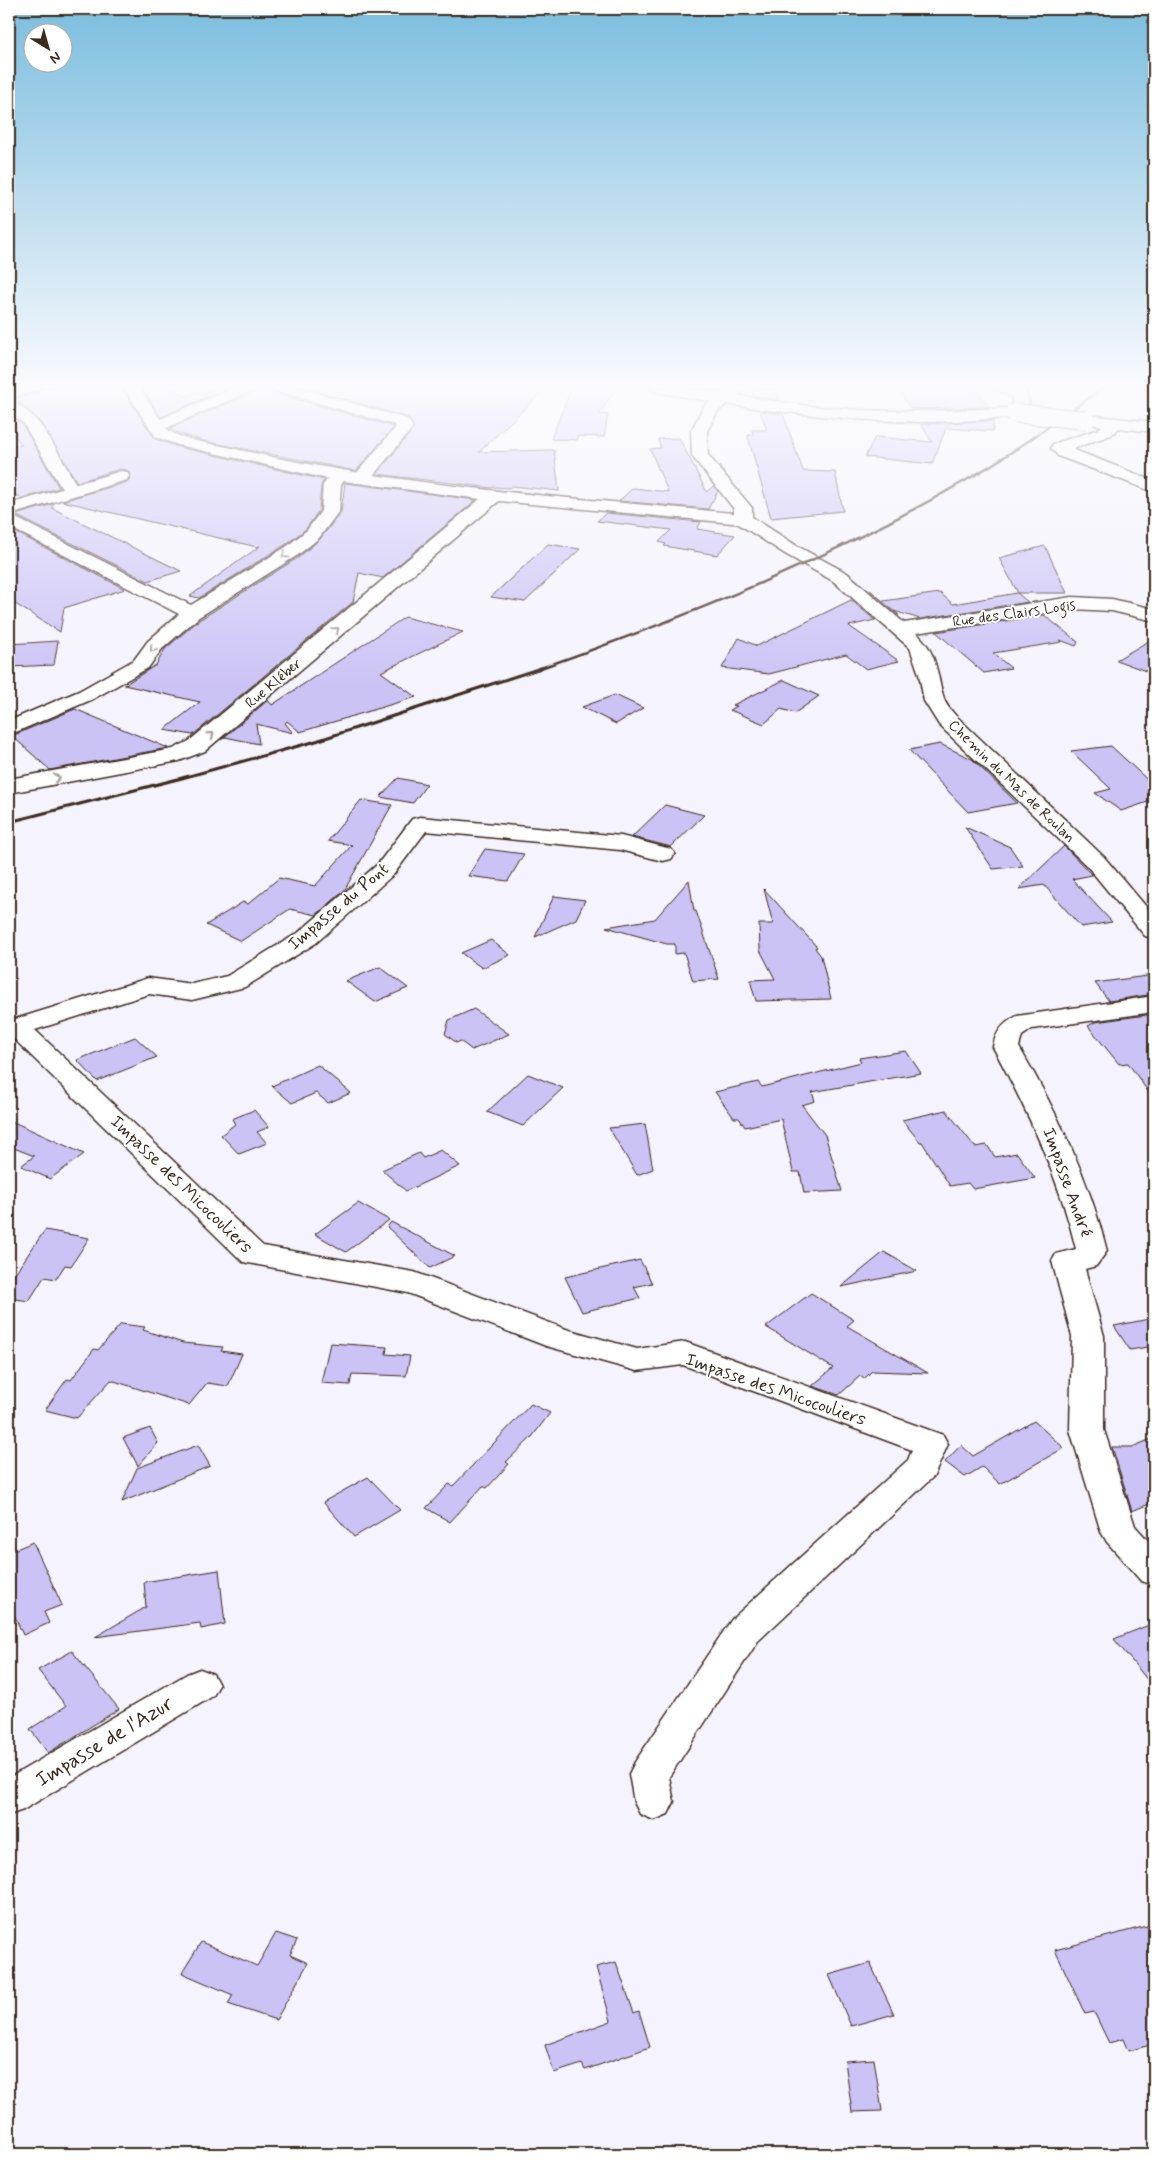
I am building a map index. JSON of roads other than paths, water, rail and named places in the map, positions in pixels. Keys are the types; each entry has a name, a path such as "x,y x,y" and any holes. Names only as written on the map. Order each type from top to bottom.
{"street":[{"path":"9,510 82,488"},
{"path":"9,729 86,695 141,664 155,645 192,613 292,551 313,534 330,511 332,488"},
{"path":"432,488 496,496 743,519 743,508 726,488"},
{"name":"Rue Kléber","path":"9,786 179,754 197,746 496,496"},
{"name":"Chemin du Mas de Roulan","path":"743,519 791,550 840,577 902,629 919,646 929,674 934,701 946,720 1096,862 1154,931"},
{"path":"9,520 192,613"},
{"name":"Rue des Clairs Logis","path":"902,629 1072,603 1112,605 1154,615"},
{"name":"Impasse du Pont","path":"13,1028 148,986 192,992 236,982 307,938 386,869 420,824 621,843 663,854"},
{"name":"Impasse André","path":"1154,1004 1026,1022 1013,1028 1008,1036 1006,1046 1056,1143 1088,1232 1092,1251 1085,1259 1067,1261 1088,1336 1087,1430 1119,1532 1154,1571"},
{"name":"Impasse des Micocouliers","path":"13,1028 254,1255 414,1283 557,1338 637,1360 685,1354 931,1444 922,1467 745,1630 649,1774 654,1802"},
{"name":"Impasse de l'Azur","path":"9,1798 200,1685"}],"railway":[{"path":"539,669 593,650 755,586 860,537 952,488"},
{"path":"9,822 313,742 539,669"}]}
